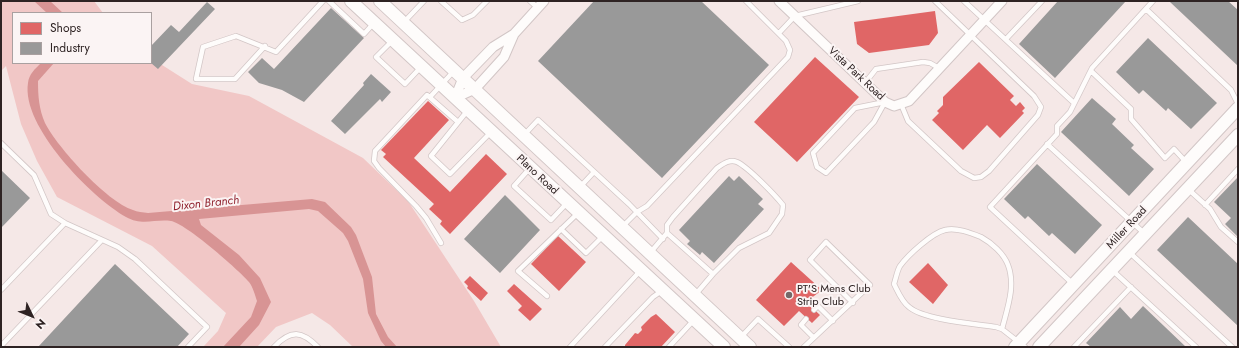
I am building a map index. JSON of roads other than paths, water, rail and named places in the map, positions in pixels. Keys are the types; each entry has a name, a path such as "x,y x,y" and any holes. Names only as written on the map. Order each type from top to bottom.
{"main road":[{"name":"Plano Road","path":"351,1 567,203 663,290 721,346"},
{"name":"Plano Road","path":"380,1 750,347"},
{"name":"Miller Road","path":"1020,345 1074,284 1238,108"},
{"name":"Miller Road","path":"1039,347 1238,136"},
{"path":"606,238 622,227"},
{"path":"721,346 740,337"}],"street":[{"name":"Vista Park Road","path":"779,1 885,102 894,106 901,104"},
{"path":"901,104 909,101 1002,1"},
{"path":"454,98 459,74 493,47 514,34 541,4"},
{"path":"454,98 475,89 504,57 514,34"}],"lane":[{"path":"265,46 235,80 196,79 203,47 236,36 265,46 276,52 323,1"},
{"path":"329,1 364,34 374,23"},
{"path":"403,22 424,1"},
{"path":"441,1 462,20 473,14 488,1"},
{"path":"530,1 541,4"},
{"path":"622,227 637,212 647,206 788,57 790,50 786,41 746,1"},
{"path":"779,33 795,16 858,1"},
{"path":"901,104 908,121 961,171 974,178 981,177 989,171 1038,115 1041,107 1034,96 935,1"},
{"path":"964,1 1074,103"},
{"path":"1006,40 1042,1"},
{"path":"1074,284 990,207 1057,134 1057,126 1070,112 1090,71 1153,1"},
{"path":"1146,9 1231,90 1238,104"},
{"path":"393,40 376,57 405,84 421,67"},
{"path":"865,83 876,69 923,62 930,63 939,68"},
{"path":"1090,71 1130,109 1131,119 1165,158 1174,149 1187,163"},
{"path":"430,97 441,85 459,74"},
{"path":"441,243 426,218 404,192 379,168 374,156 375,151 427,95 458,122"},
{"path":"885,102 874,122 826,173 817,167 813,154 855,108 885,102"},
{"path":"468,110 431,156 450,174 491,132"},
{"path":"524,135 538,120 637,212 663,239"},
{"path":"1,143 34,175 51,214 65,223 101,241 118,247 135,259 208,327 188,347"},
{"path":"1047,144 1145,234"},
{"path":"695,295 713,274 739,248 769,233 782,214 783,205 780,200 745,168 736,162 726,162 717,168 667,225 668,233 713,274"},
{"path":"530,168 514,186 551,220 567,203"},
{"path":"1206,205 1238,169"},
{"path":"580,188 594,172"},
{"path":"1188,189 1206,205 1221,227 1238,242"},
{"path":"547,296 518,271 578,213"},
{"path":"1,290 65,223"},
{"path":"561,229 586,253 606,238"},
{"path":"1002,329 1010,299 1011,285 1008,266 1001,253 988,241 961,230 946,230 930,238 900,267 894,284 909,308 925,315 1002,329 1020,345"},
{"path":"650,253 668,233"},
{"path":"1,346 101,241"},
{"path":"804,347 813,337 853,303 870,285 826,242 810,260 853,303"},
{"path":"1128,252 1232,347"},
{"path":"570,347 641,270"},
{"path":"1112,270 1196,347"},
{"path":"1074,347 1131,287"},
{"path":"605,347 653,297 663,290"},
{"path":"814,310 818,306 833,321"},
{"path":"669,347 694,319"},
{"path":"740,337 758,319 789,347"},
{"path":"806,319 801,325 813,337"},
{"path":"274,347 282,339 291,334 307,337 316,346"}],"place":[{"name":"PT'S Mens Club Strip Club","path":"789,295"}],"water label":[{"name":"Dixon Branch","path":"206,204"}]}
